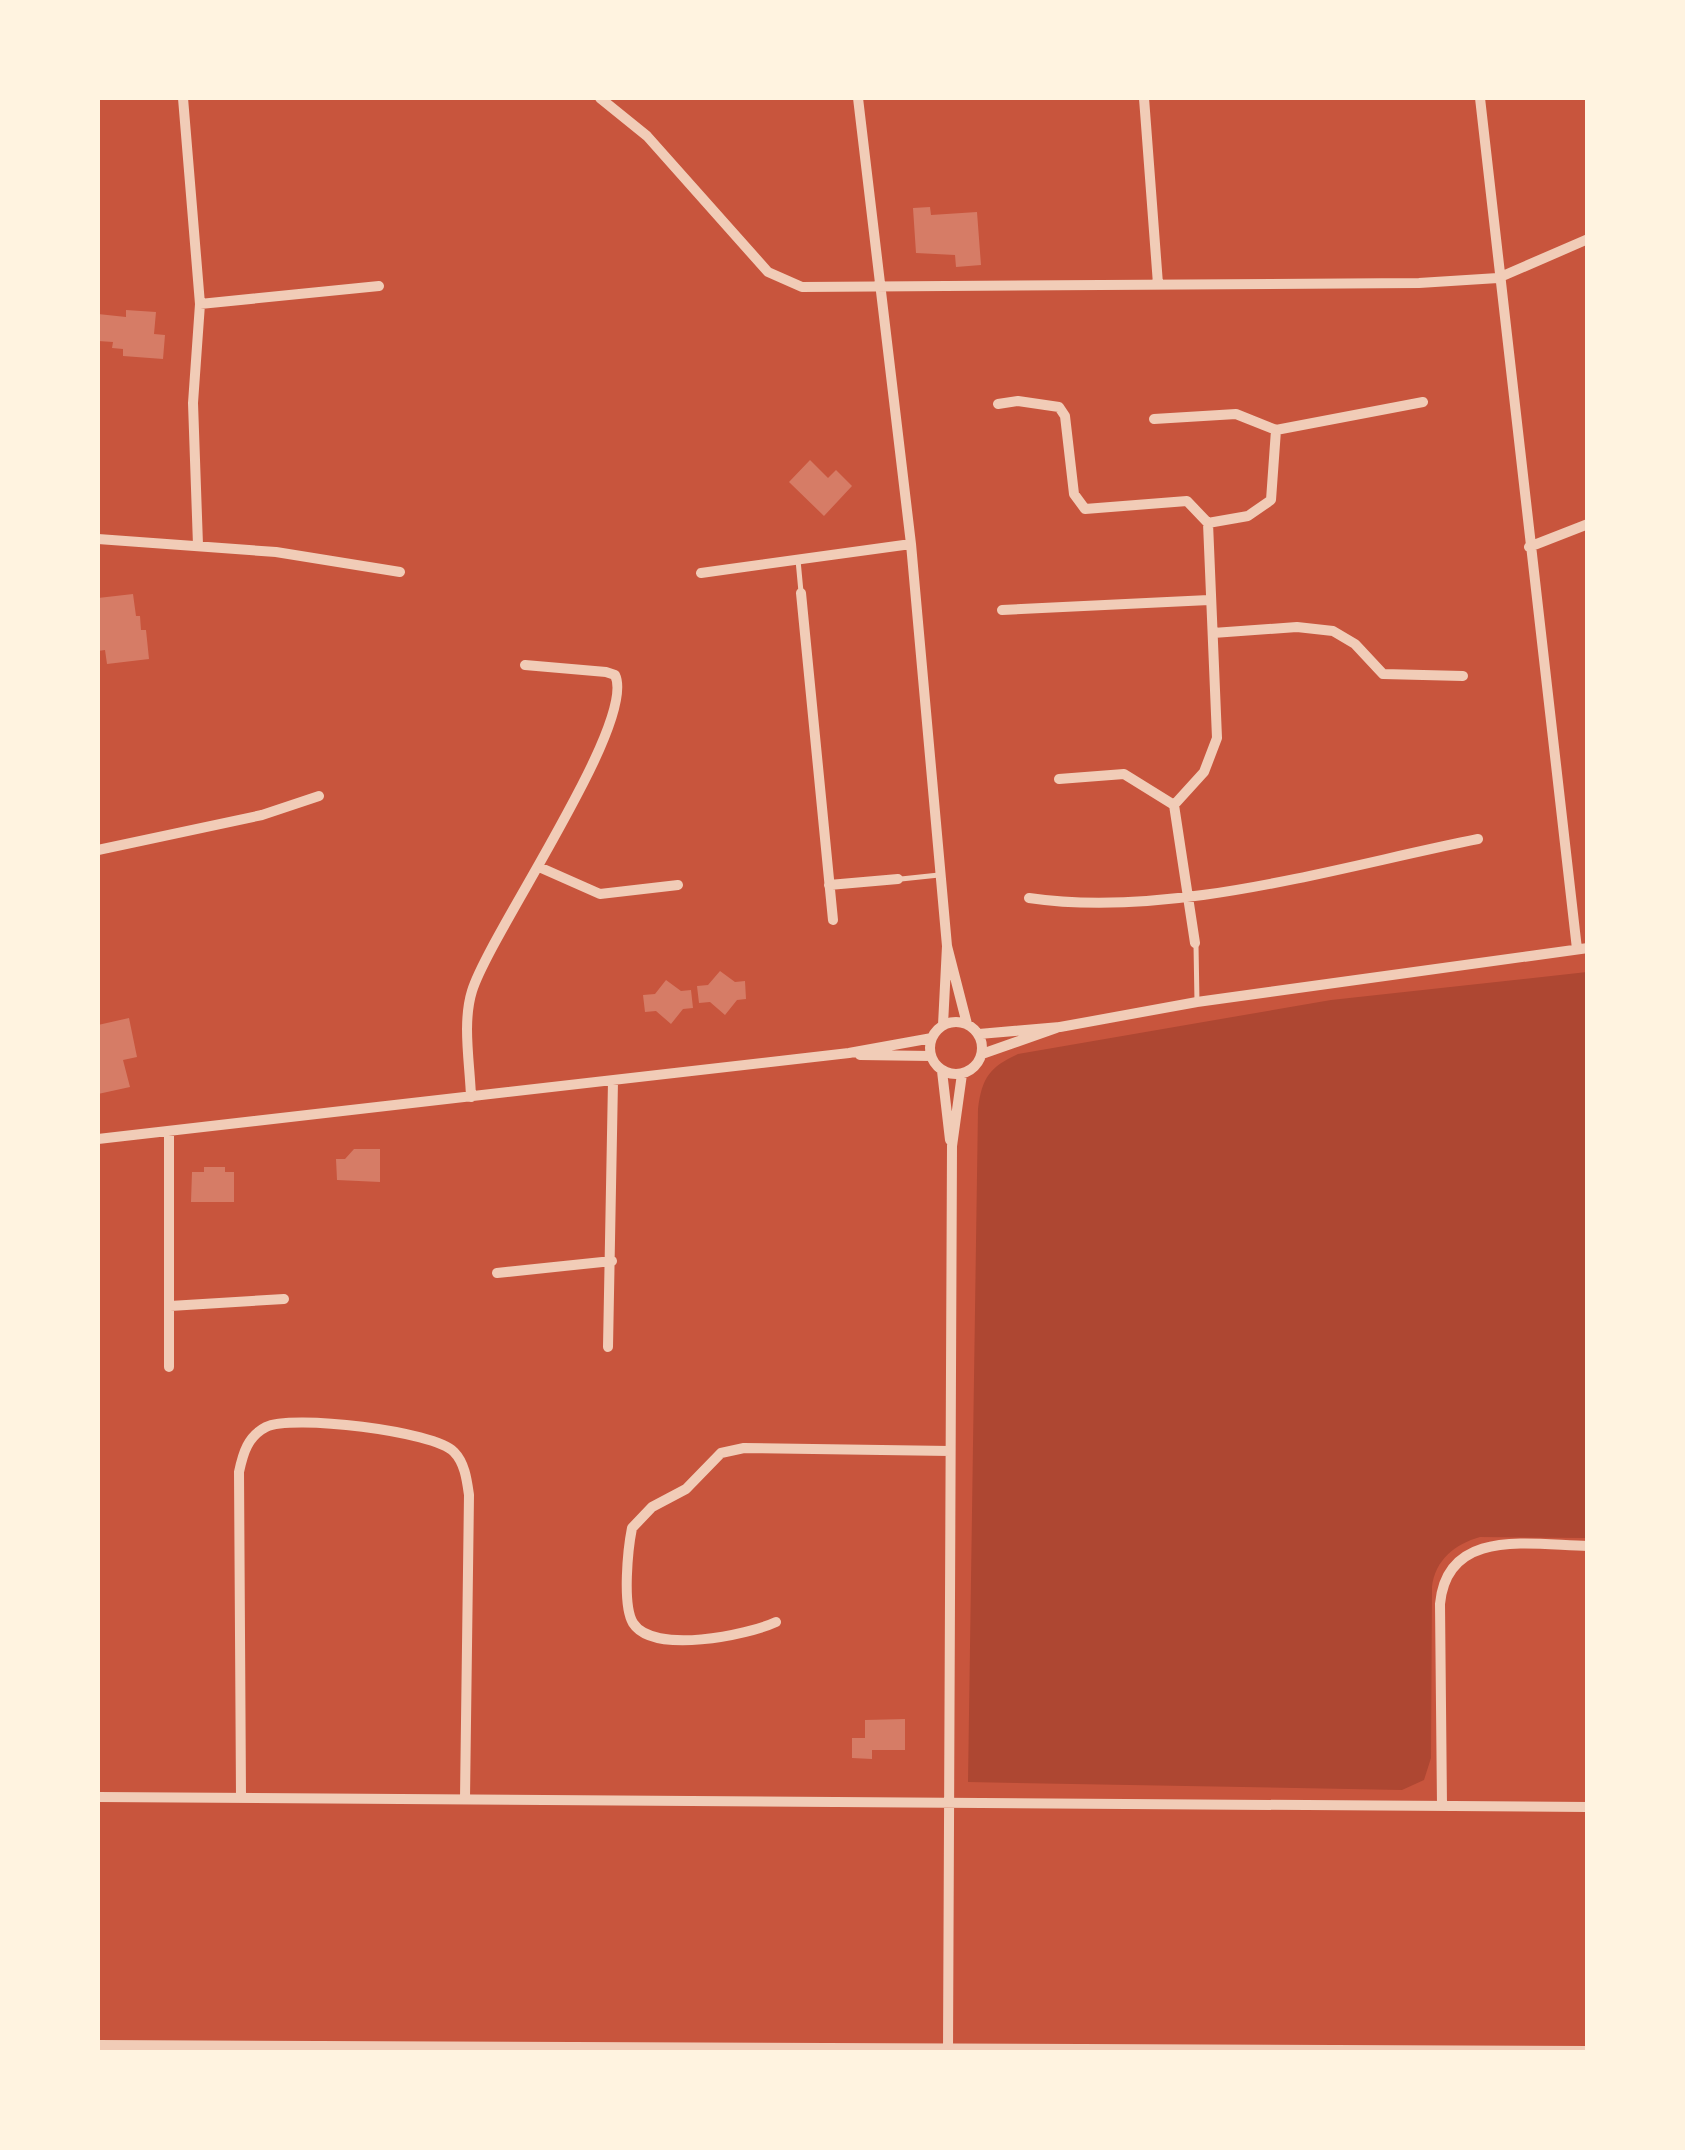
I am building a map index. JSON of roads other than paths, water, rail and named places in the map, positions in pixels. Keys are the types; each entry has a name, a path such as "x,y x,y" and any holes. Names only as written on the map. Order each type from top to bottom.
{"street":[{"path":"183,98 200,304 194,402 198,545"},
{"path":"600,98 647,136 776,278 802,287 1419,283 1498,278 1588,239"},
{"path":"858,98 911,544 947,946 966,1024 979,1034 1060,1027 1197,1002 1582,949 1529,548 1480,98"},
{"path":"1144,98 1158,284"},
{"path":"200,304 379,286"},
{"path":"998,404 1018,400 1060,407 1065,416 1074,494 1085,509 1187,502 1208,524 1216,746 1204,772 1174,806 1196,943"},
{"path":"1154,419 1236,414 1276,430 1423,402"},
{"path":"1208,524 1248,516 1267,504 1274,492 1276,430"},
{"path":"1529,548 1588,524"},
{"path":"98,539 198,545 400,572"},
{"path":"701,573 911,544"},
{"path":"802,594 832,920"},
{"path":"1002,610 1209,600"},
{"path":"1212,633 1325,629 1350,640 1383,674 1463,676"},
{"path":"471,1098 471,993 540,867 604,732 619,684 614,674 525,665"},
{"path":"1059,780 1124,774 1174,806"},
{"path":"98,850 262,815 320,796"},
{"path":"1029,898 1117,905 1186,898 1478,839"},
{"path":"540,867 600,894 678,885"},
{"path":"829,886 898,879"},
{"path":"98,1140 849,1053 932,1038 943,1026 947,946"},
{"path":"943,1026 966,1024"},
{"path":"942,1071 962,1074 971,1070 982,1054 1060,1027"},
{"path":"979,1034 982,1054"},
{"path":"932,1038 931,1056 942,1071 952,1146"},
{"path":"849,1053 931,1056"},
{"path":"948,2050 952,1146 962,1074"},
{"path":"608,1347 613,1081"},
{"path":"168,1366 169,1132"},
{"path":"497,1273 612,1261"},
{"path":"170,1306 284,1299"},
{"path":"241,1797 239,1472 244,1450 262,1429 291,1420 420,1436 453,1450 462,1464 469,1495 465,1798"},
{"path":"776,1622 748,1635 719,1639 642,1632 628,1610 632,1528 652,1507 686,1489 721,1454 744,1448 950,1451"},
{"path":"1442,1806 1440,1604 1442,1582 1450,1567 1478,1549 1588,1546"},
{"path":"98,1798 1588,1806"},
{"path":"98,2045 1588,2051"}],"lane":[{"path":"798,560 802,594"},
{"path":"898,879 940,875"},
{"path":"1196,943 1197,1002"}]}
